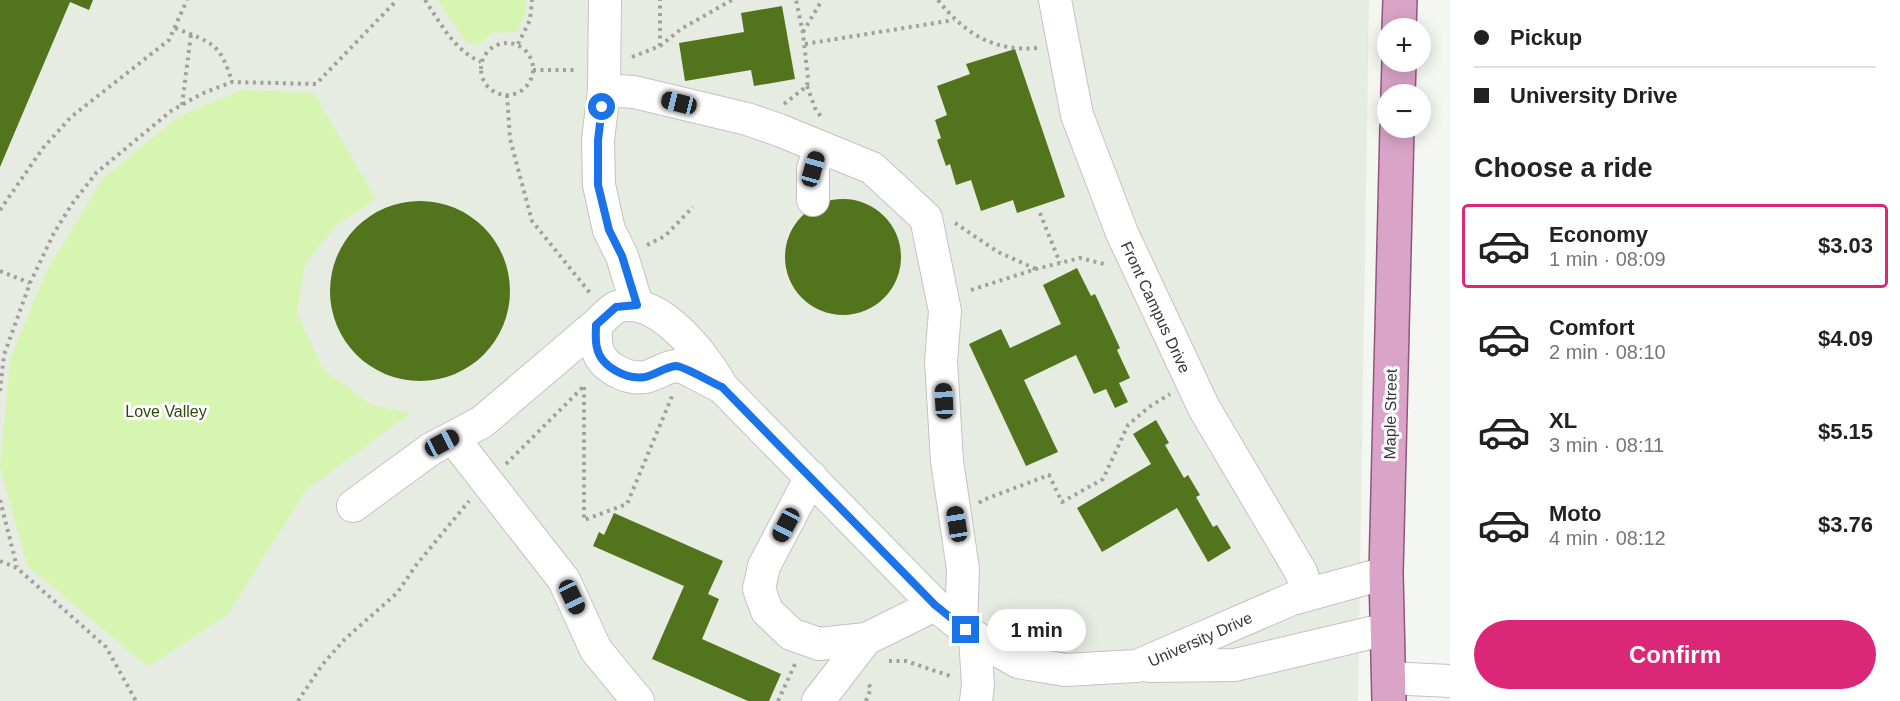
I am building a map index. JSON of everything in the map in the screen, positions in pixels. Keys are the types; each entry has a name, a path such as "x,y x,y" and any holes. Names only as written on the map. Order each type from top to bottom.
{"main road":[{"path":"1399,18 1400,0"},
{"name":"Maple Street","path":"1389,690 1386,573 1397,138"}],"street":[{"path":"353,506 431,449 482,422 590,313 637,305 622,256 609,230 598,185 598,140 604,78 605,0"},
{"name":"Front Campus Drive","path":"1055,0 1077,115 1122,233 1204,408 1301,572 1308,593"},
{"path":"604,78 634,92 747,119 820,132 872,168 926,219 945,311 941,361 947,461 963,568 968,632 977,693"},
{"path":"813,200 813,169 820,132"},
{"name":"University Drive","path":"637,305 658,315 687,338 713,369 722,387 935,605 968,632 1018,662 1065,670 1137,666 1308,593 1386,573"},
{"name":"University Drive","path":"590,313 602,361 626,376 644,377 676,366 684,367 722,387"},
{"path":"453,438 564,580 596,650 638,701"},
{"path":"811,477 764,566 759,589 767,611 791,634 819,644 875,651"},
{"path":"818,701 875,651 935,605"},
{"path":"1137,666 1235,665 1388,629"},
{"path":"1389,690 1450,681"}],"path":[{"path":"0,210 43,148 71,117 170,40 187,0"},
{"path":"0,391 4,355 30,283 54,233 72,204 96,173 171,111 201,94 232,82 316,84 397,0"},
{"path":"425,0 456,45 463,52 481,62"},
{"path":"518,45 530,20 532,0"},
{"path":"660,0 660,46"},
{"path":"533,70 585,70 604,78 621,61 660,46 681,28 732,0"},
{"path":"796,0 805,44 807,86 820,132"},
{"path":"803,33 822,0"},
{"path":"938,0 943,3 954,20 988,42 1027,49 1045,47"},
{"path":"805,44 954,20"},
{"path":"175,28 219,49 227,62 232,82"},
{"path":"182,105 191,34"},
{"path":"509,42 518,45 531,56 533,70 530,82 518,93 507,95 492,91 482,78 481,62 486,53 492,47 509,42"},
{"path":"777,110 807,86"},
{"path":"507,95 510,138 532,220 590,293 590,313"},
{"path":"1040,213 1060,263"},
{"path":"952,221 998,252 1036,269"},
{"path":"971,290 1036,269 1080,258 1140,273"},
{"path":"0,271 30,283"},
{"path":"976,506 982,500 1049,475 1062,502 1103,479 1128,425 1149,407 1191,382"},
{"path":"584,386 584,520 627,504 676,387"},
{"path":"0,500 17,568"},
{"path":"0,561 17,568 106,647 136,701"},
{"path":"298,701 337,647 398,593 417,564"},
{"path":"875,651 891,660 906,661 977,693"},
{"path":"778,701 799,656"},
{"path":"861,686 872,673"}],"shaded area":[{"path":"0,0 1369,0 1358,701 0,701"}],"green space":[{"path":"437,0 526,0 525,14 517,32 492,33 481,43 467,43"},
{"name":"Love Valley","path":"242,90 314,93 376,199 335,226 305,265 297,313 323,369 372,405 411,413 306,490 228,614 148,667 27,565 0,467 10,359 46,272 103,178 178,117"}],"building":[{"path":"0,0 93,0 89,10 70,2 0,167"},
{"path":"782,6 795,79 754,86 751,70 685,81 679,43 744,32 741,13"},
{"path":"1015,49 1065,197 1017,213 1013,200 981,211 971,180 956,185 950,164 946,166 937,140 941,138 935,120 947,115 937,86 970,74 966,64"},
{"path":"843,199 865,204 884,216 896,235 901,257 896,279 884,298 865,310 843,315 821,310 802,298 790,279 785,257 790,235 802,216 821,204"},
{"path":"420,201 454,208 470,216 484,227 495,241 503,257 510,291 503,325 495,341 484,355 470,366 454,374 420,381 386,374 370,366 356,355 345,341 337,325 330,291 337,257 345,241 356,227 370,216 386,208"},
{"path":"1077,268 1091,296 1095,294 1120,348 1117,350 1130,378 1119,383 1128,402 1115,408 1106,389 1094,394 1076,355 1024,380 1058,452 1026,466 969,344 1001,329 1010,348 1061,324 1043,285"},
{"path":"1156,420 1169,443 1165,445 1184,478 1188,475 1200,495 1196,497 1213,527 1217,525 1231,548 1208,562 1177,508 1102,552 1077,508 1151,464 1133,434"},
{"path":"614,513 723,561 708,594 719,599 702,639 781,674 769,701 748,701 652,659 684,586 593,546 599,532 604,535"}],"route":[{"path":"602,107 598,140 598,185 609,230 622,256 637,305 616,307 596,325 597,348 602,361 626,376 644,377 676,366 684,367 722,387 935,605 966,630"}]}
